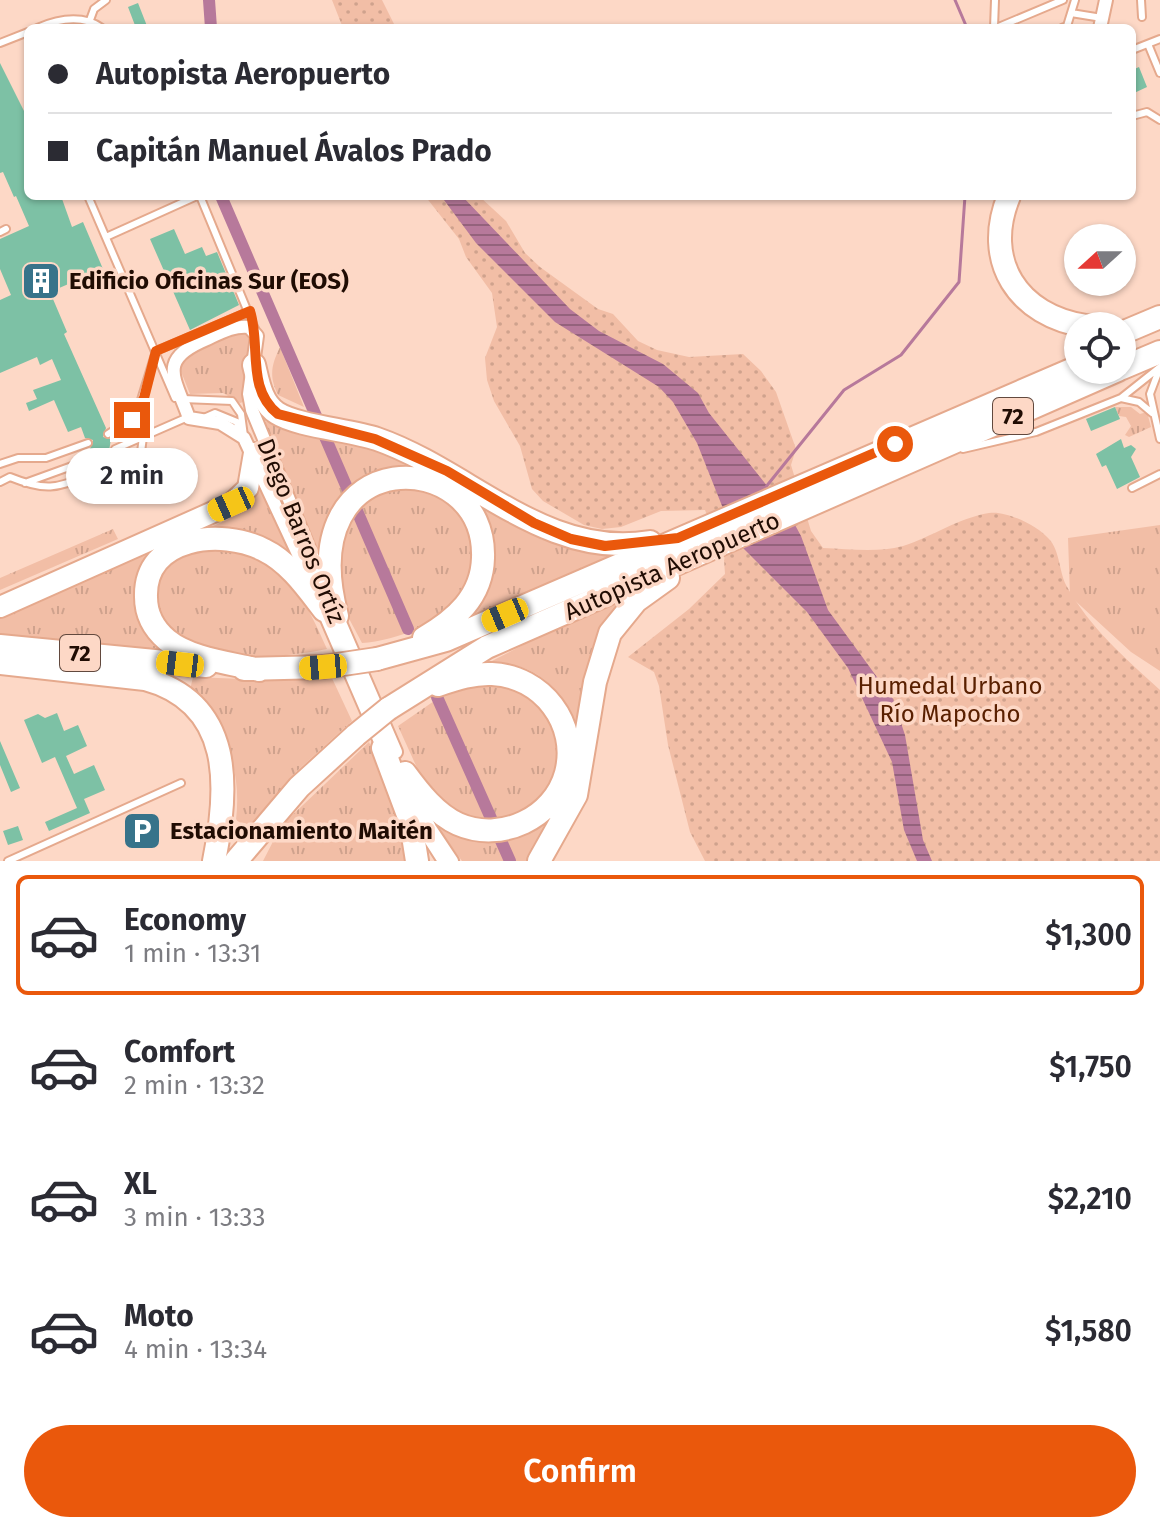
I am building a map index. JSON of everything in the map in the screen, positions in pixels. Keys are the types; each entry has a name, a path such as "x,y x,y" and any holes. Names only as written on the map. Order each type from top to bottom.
{"highway":[{"path":"1008,200 1001,223 1001,246 1014,286 1030,304 1046,315 1064,320"},
{"path":"1136,325 1157,323"},
{"path":"1136,329 1157,323"},
{"path":"1136,338 1157,323"},
{"name":"Autopista Aeropuerto","path":"1136,362 1160,352"},
{"name":"Autopista Aeropuerto","path":"944,423 1006,386 1064,359"},
{"path":"254,365 263,396 272,409 284,417 320,424 415,455 534,523 571,539 619,546 687,534"},
{"name":"Autopista Aeropuerto","path":"0,646 259,670 323,667 386,657 446,640 1064,373"},
{"name":"Autopista Aeropuerto","path":"236,861 299,787 356,735 392,705 487,647 1086,384"},
{"path":"0,607 231,504 248,488 246,441"},
{"path":"330,613 329,550 334,527 352,500 395,479 430,481 460,499 473,515 481,535 483,565 469,602 440,629 386,657"},
{"path":"259,670 180,648 159,633 147,610 146,592 149,575 160,558 179,546 199,540 244,542 281,561 330,613"},
{"path":"539,861 576,795 595,682 610,633 636,601 699,555"},
{"path":"0,663 145,679 165,685 188,701 213,735 224,773 224,805 214,861"},
{"path":"392,705 445,682 494,674 526,683 553,704 564,724 569,745 563,783 537,815 496,830 450,819 405,773"},
{"path":"383,748 411,823 417,861"},
{"path":"254,861 299,787"}],"street":[{"path":"1101,23 1106,0"},
{"path":"189,418 173,371 180,352 233,328 249,327 255,333"},
{"name":"Diego Barros Ortíz","path":"255,333 249,394 252,410 383,748 416,818 444,861"},
{"name":"Diego Barros Ortíz","path":"189,418 203,419 246,441 405,773 418,808 452,861"}],"lane":[{"path":"90,20 94,9 106,0"},
{"path":"995,0 995,24"},
{"path":"1005,24 1063,0"},
{"path":"1068,24 1075,0"},
{"path":"1141,0 1142,17"},
{"path":"1071,13 1101,23"},
{"path":"51,24 90,20 96,24"},
{"path":"0,43 24,34"},
{"path":"1136,48 1160,39"},
{"path":"1148,44 1160,73"},
{"path":"1136,115 1147,112 1160,120"},
{"path":"90,200 180,411 189,418 115,449"},
{"path":"106,237 189,200"},
{"path":"200,200 250,311 255,333"},
{"path":"108,434 136,416 156,351 250,311"},
{"path":"909,462 1036,432 1121,398 1160,367"},
{"path":"1160,367 1150,389 1152,413 1160,439"},
{"path":"1121,398 1139,402 1152,413"},
{"path":"183,399 232,401 241,414 246,441"},
{"path":"120,461 141,452 143,437"},
{"path":"88,443 46,458 2,463 10,477 51,488 99,471"},
{"path":"25,483 94,458"},
{"path":"1132,488 1160,474"},
{"path":"0,482 10,477"},
{"path":"8,861 181,783"}],"green space":[{"path":"332,0 382,0 394,24 341,24"},
{"name":"Humedal Urbano Río Mapocho","path":"428,200 483,200 506,221 525,253 540,267 598,309 613,314 638,341 657,350 689,357 743,354 761,371 776,392 796,449 791,465 811,531 823,548 863,550 903,546 989,513 1013,516 1044,534 1055,549 1066,585 1075,601 1108,641 1160,690 1160,861 705,861 690,832 654,672 628,657 689,609 725,574 724,560 705,510 661,511 621,527 602,529 584,525 543,501 532,489 520,446 494,401 487,380 485,358 497,327 492,293 466,257 459,239"},
{"path":"234,333 246,333 251,339 246,401 240,403 223,393 190,394 180,369 188,354"},
{"path":"280,347 304,407 278,395 275,388 272,371"},
{"path":"1115,407 1131,407 1140,414 1147,412 1151,427 1129,437 1125,435 1131,426 1126,417 1119,416"},
{"path":"263,421 363,444 426,468 369,478 356,483 346,492 337,502 326,528 321,568 260,424"},
{"path":"408,483 451,500 477,545 470,579 459,600 435,620 390,638 362,643 346,613 333,558 361,500"},
{"path":"259,484 296,558 224,531 143,573 175,653 0,639 0,614 227,520 251,502"},
{"path":"464,489 531,532 567,547 606,554 605,561 469,618 482,594"},
{"path":"1160,525 1160,671 1131,652 1070,596 1068,538"},
{"path":"113,529 118,539 0,590 0,578"},
{"path":"227,547 265,564 290,584 309,611 327,649 290,655 231,655 193,646 174,634 155,607 167,565 183,554"},
{"path":"623,600 579,740 566,706 552,686 521,667 490,662 550,631"},
{"path":"331,676 352,721 297,771 250,829 236,820 236,783 228,749 213,718 190,690 193,677 271,680"},
{"path":"479,683 511,687 531,698 562,743 547,801 486,826 450,810 423,781 398,726 450,690"},
{"path":"369,742 404,827 408,861 263,861 281,826"},
{"path":"554,811 533,861 462,861 436,826 439,823 490,838 493,843"}],"shaded area":[{"path":"444,200 466,200 570,309 599,331 663,364 698,393 709,413 788,512 801,536 828,610 893,699 905,735 923,840 932,861 917,861 904,830 892,762 848,668 807,612 736,541 697,443 673,402 659,387 555,322 476,243"}],"building":[{"path":"138,3 146,24 134,24 128,7"},
{"path":"0,63 24,111 24,200 62,200 72,227 83,222 103,269 50,292 67,332 64,334 106,428 103,437 111,439 109,451 118,455 115,464 122,466 129,483 108,492 102,476 104,468 96,464 99,455 90,449 93,440 85,438 81,427 68,432 54,400 29,411 26,403 37,399 33,390 61,380 52,359 40,365 37,357 0,373 0,300 11,295 0,269 0,239 29,226 3,172 0,173"},
{"path":"1139,67 1147,87 1136,92 1136,68"},
{"path":"174,229 185,254 202,247 206,256 217,252 239,305 190,330 150,239"},
{"path":"1115,407 1120,419 1091,431 1086,419"},
{"path":"1121,439 1124,448 1131,445 1136,449 1131,457 1140,477 1117,489 1106,465 1102,467 1096,454"},
{"path":"57,713 64,731 78,725 87,746 66,756 74,774 94,765 105,790 84,799 90,813 49,831 45,822 77,808 55,757 42,763 24,720 38,714 45,718"},
{"path":"0,741 20,788 11,792 0,765"},
{"path":"18,826 23,840 8,845 3,831"}],"waterway":[{"path":"209,0 211,24"},
{"path":"955,0 965,24"},
{"path":"223,200 408,629"},
{"path":"765,488 844,390 901,355 959,282 965,200"},
{"path":"437,697 510,861"}],"place":[{"name":"Edificio Oficinas Sur (EOS)","path":"41,281"},
{"name":"Estacionamiento Maitén","path":"142,831"}],"route":[{"path":"132,420 144,398 156,351 250,311 255,325 257,354 254,365 260,388 267,404 278,414 375,439 415,455 534,523 591,544 619,546 678,538 895,444"}]}
